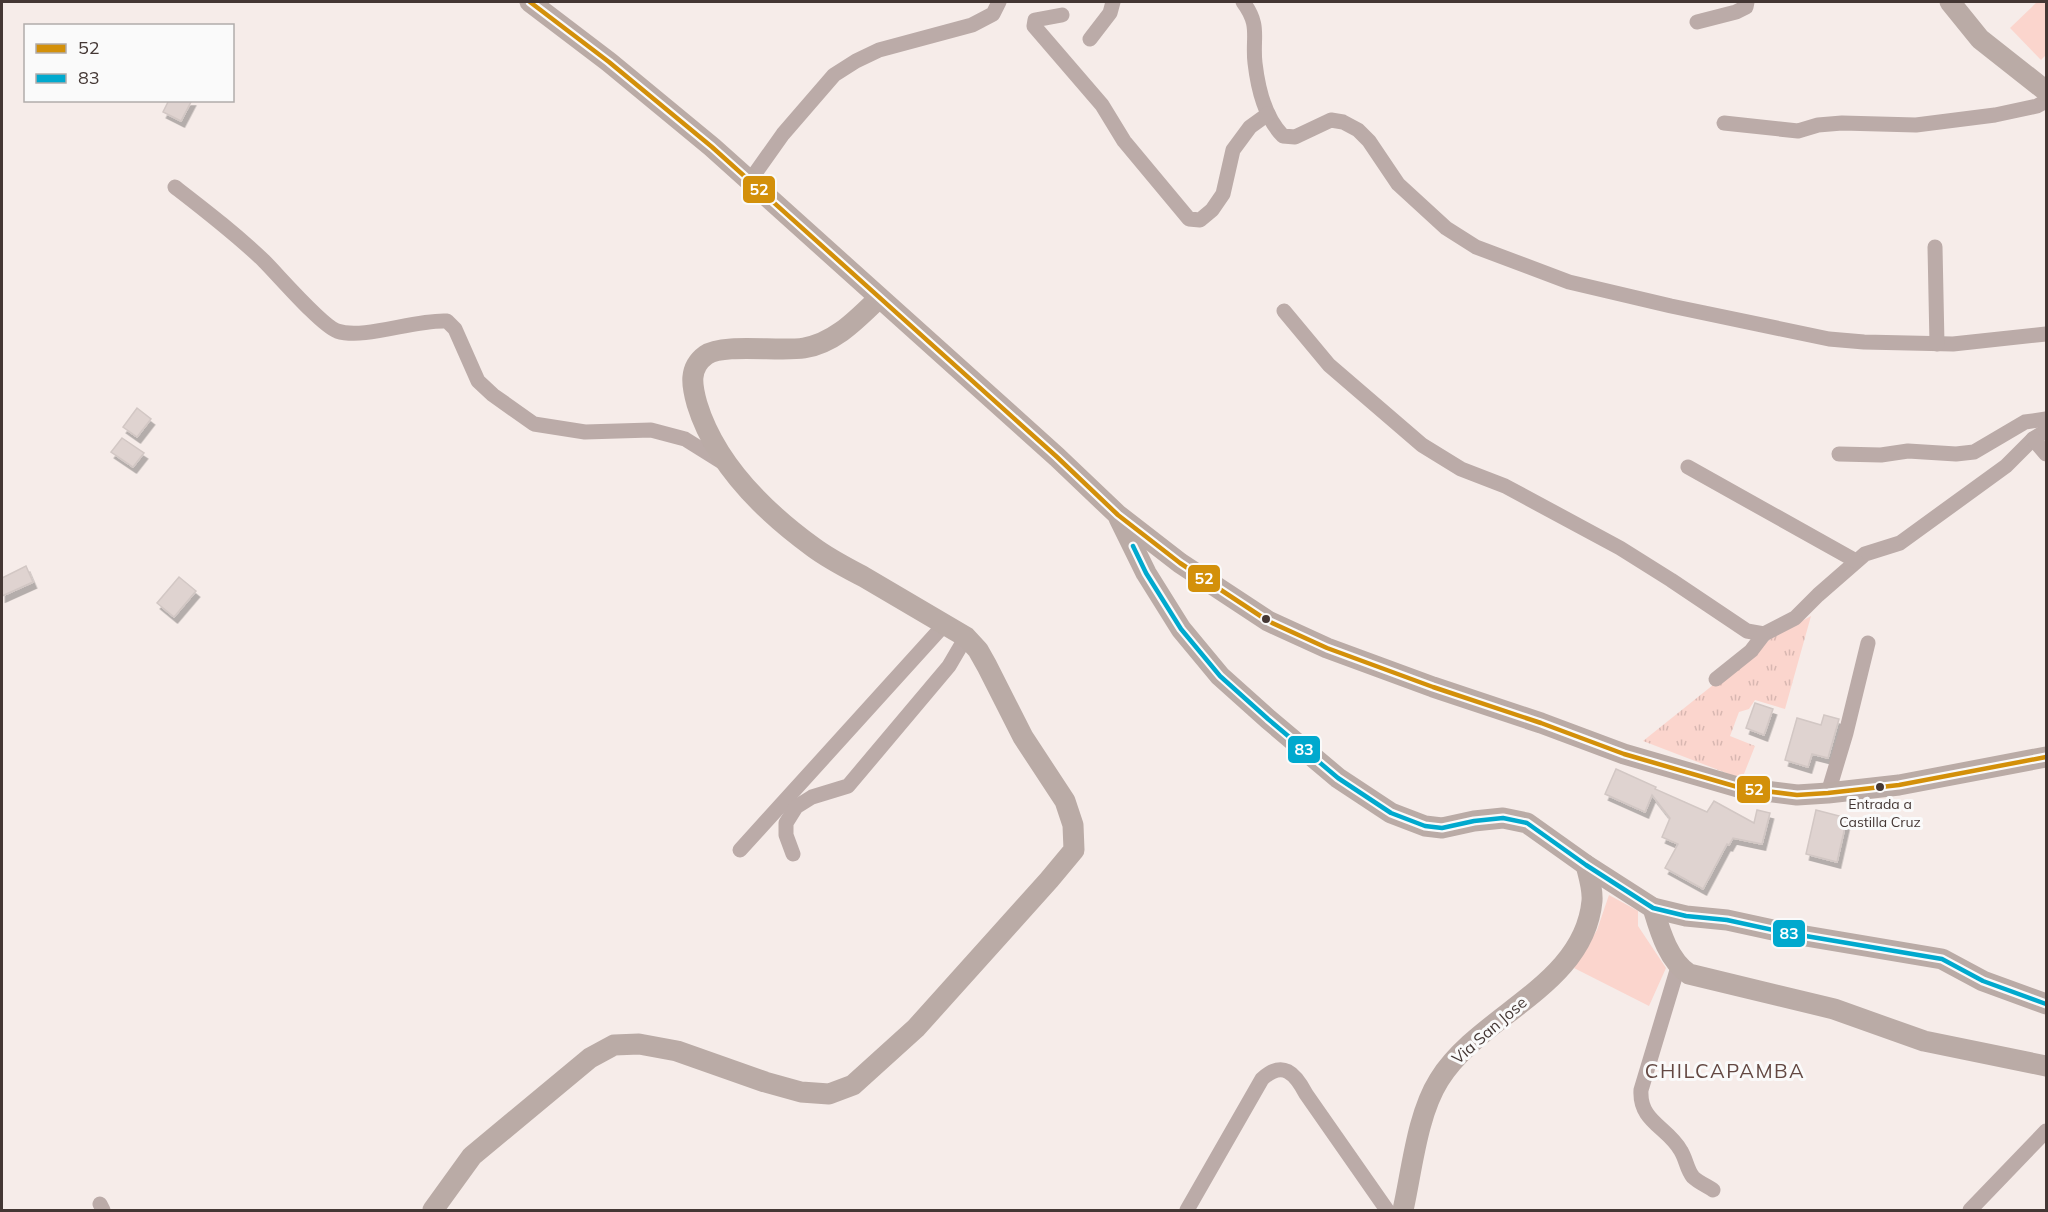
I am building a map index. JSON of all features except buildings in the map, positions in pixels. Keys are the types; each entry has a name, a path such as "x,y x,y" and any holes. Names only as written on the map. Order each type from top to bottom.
{"street":[{"path":"530,2 609,62 712,147 1057,457 1118,515 1180,563 1259,615 1327,648 1624,754 1730,784 1797,795 1828,793 1899,785 2046,757"},
{"path":"749,182 783,134 834,75 879,50 972,25 993,14 999,2"},
{"path":"1090,39 1110,13 1113,2"},
{"path":"1243,2 1256,25 1255,63 1263,100 1274,127 1283,136 1295,137 1330,120 1343,122 1358,130 1369,141 1398,184 1446,228 1476,247 1569,282 1829,339 1937,344 1990,341 2046,334"},
{"path":"1697,22 1736,12 1746,7 1747,2"},
{"path":"1950,2 1980,39 2046,91"},
{"path":"1062,15 1035,20 1034,26 1101,105 1124,141 1189,219 1200,220 1212,210 1223,194 1233,150 1250,127 1268,114"},
{"path":"1724,123 1798,131 1818,125 1842,123 1916,125 1995,115 2037,106 2046,101"},
{"path":"175,187 231,231 264,261 323,322 336,330 355,333 432,320 447,321 455,329 478,381 493,395 534,424 585,432 651,430 685,439 730,467"},
{"path":"1935,247 1937,344"},
{"path":"433,1210 472,1156 580,1066 614,1046 639,1044 677,1051 792,1090 829,1094 853,1085 916,1028 1074,850 1073,825 1065,801 1023,737 978,650 966,637 814,548 768,508 730,467 701,418 692,386 693,368 707,354 734,348 773,351 806,348 841,334 879,298"},
{"path":"1284,311 1329,365 1422,445 1461,469 1505,486 1620,548 1747,631 1764,634"},
{"path":"1839,454 1881,454 1908,451 1956,454 1974,452 2025,422 2046,419"},
{"path":"1716,679 1751,651 1764,634 1795,618 1865,554 1900,543 2006,466 2040,435 2046,454"},
{"path":"1688,467 1856,561"},
{"path":"1118,515 1146,573 1181,629 1220,676 1338,778 1391,813 1425,826 1442,828 1503,818 1527,823 1586,865 1653,908 1686,916 1727,920 1793,934 1942,959 1983,981 2046,1004"},
{"path":"740,850 944,625"},
{"path":"793,854 786,835 786,823 796,807 812,797 848,786 949,666 966,637"},
{"path":"1828,793 1846,733 1868,643"},
{"name":"Via San Jose","path":"1403,1210 1425,1107 1438,1081 1449,1065 1467,1047 1574,954 1584,935 1592,900 1586,865"},
{"path":"1653,908 1678,967 1689,974 1834,1010 1924,1041 2046,1066"},
{"path":"1678,967 1641,1090 1641,1102 1648,1117 1671,1137 1681,1151 1692,1176 1713,1190"},
{"path":"1186,1210 1262,1079 1270,1072 1279,1070 1288,1071 1297,1077 1306,1094 1387,1210"},
{"path":"1970,1210 2046,1131"}],"green space":[{"path":"2037,2 2046,2 2046,55 2041,60 2010,28"},
{"path":"1811,616 1785,709 1755,700 1749,709 1739,712 1730,736 1755,746 1742,779 1643,741 1773,637"},
{"path":"1609,895 1638,911 1638,926 1666,968 1649,1006 1574,968 1597,930"}],"transit line":[{"name":"52","path":"530,2 609,62 712,147 1057,457 1118,515 1180,563 1268,621 1327,648 1433,687 1624,754 1741,788 1797,795 1828,793 1899,785 2046,757"},
{"name":"83","path":"1133,546 1146,573 1181,629 1220,676 1338,778 1391,813 1425,826 1442,828 1503,818 1527,823 1586,865 1653,908 1686,916 1727,920 1782,932 1942,959 1983,981 2046,1004"}],"place":[{"name":"Entrada a Castilla Cruz","path":"1880,787"}],"district":[{"name":"CHILCAPAMBA","path":"1725,1070"}]}
